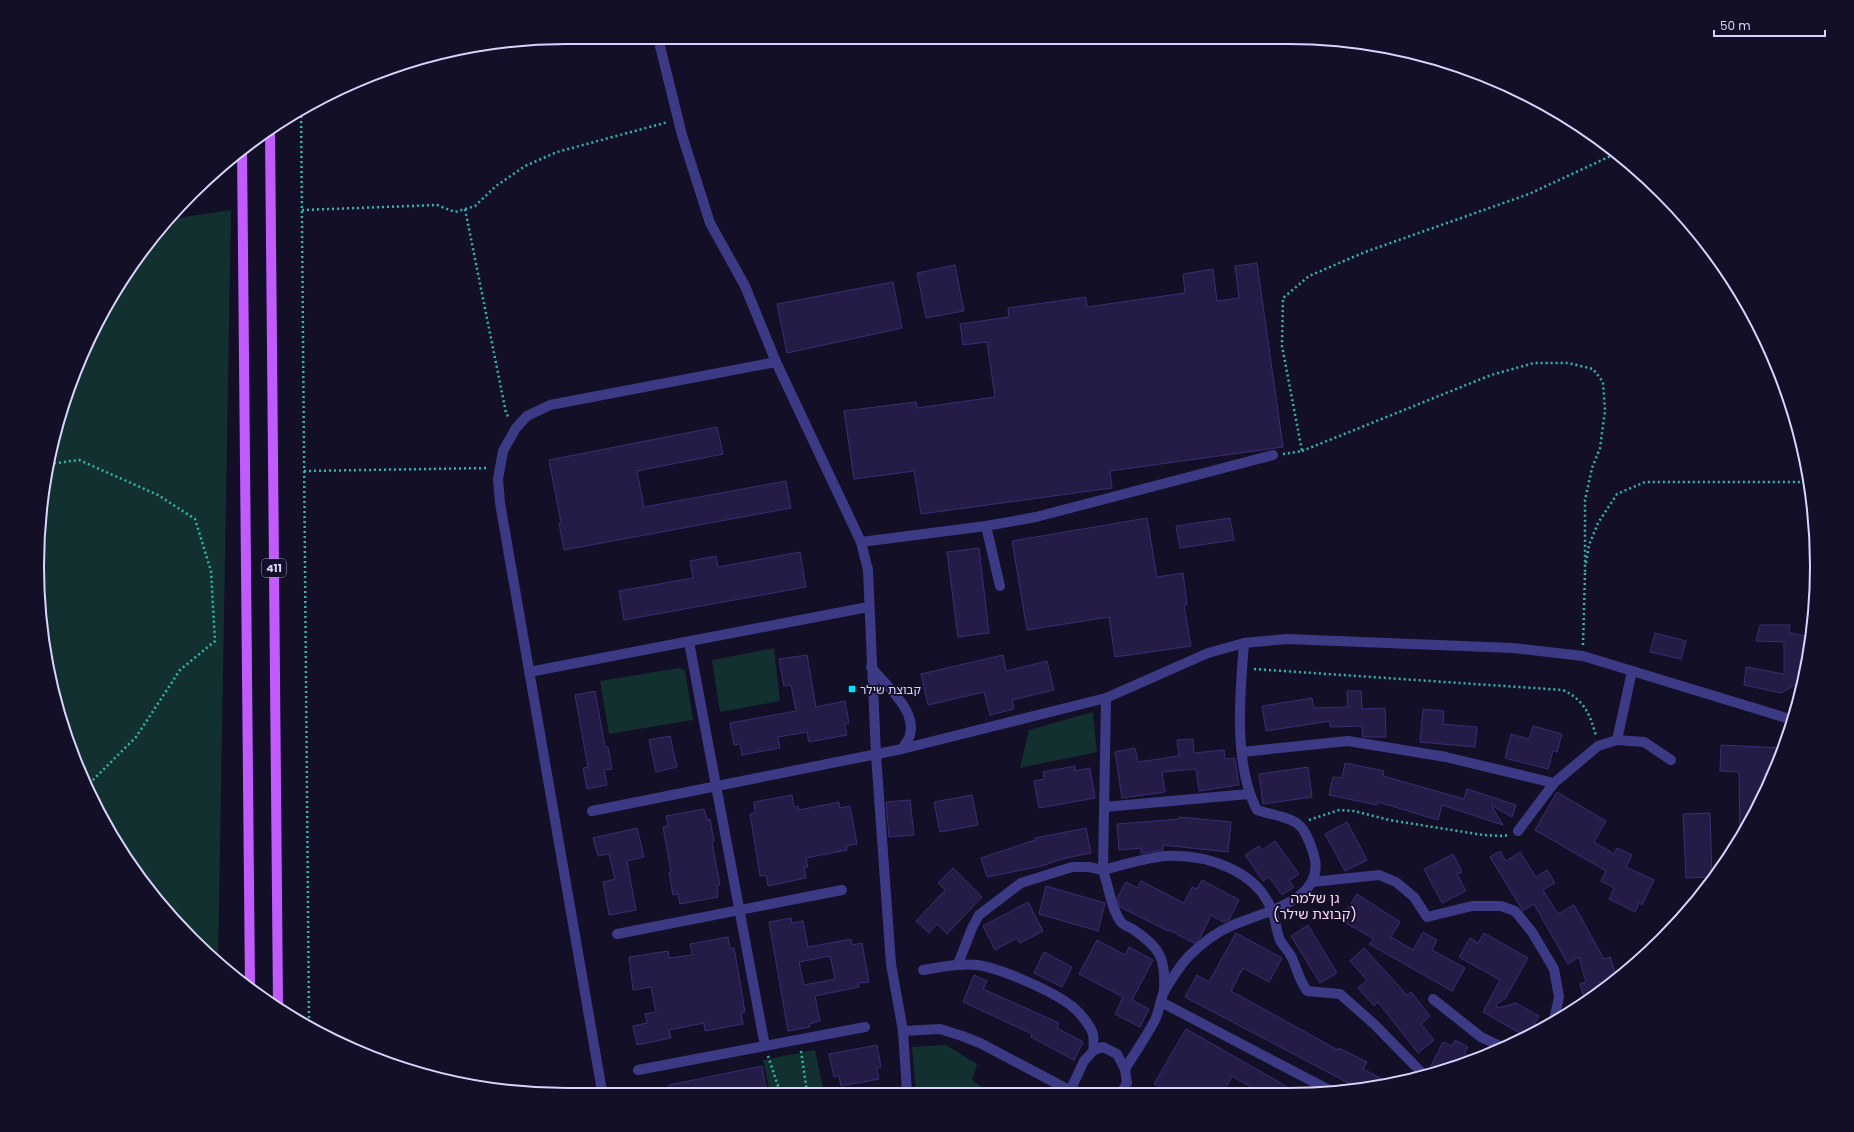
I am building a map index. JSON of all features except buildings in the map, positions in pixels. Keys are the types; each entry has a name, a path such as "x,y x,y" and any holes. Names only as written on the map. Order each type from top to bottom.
{"main road":[{"name":"411","path":"270,136 278,1001"},
{"name":"411","path":"242,157 250,981"}],"street":[{"path":"660,44 678,119 694,176 710,223 745,286 776,362 861,542 868,570 868,608 876,755 891,964 903,1031 907,1088"},
{"path":"601,1088 500,503 498,479 503,451 516,428 526,416 550,405 776,362"},
{"path":"861,542 986,526 1036,517 1273,455"},
{"path":"986,526 1000,586"},
{"path":"530,672 868,608"},
{"path":"592,811 902,749 1106,698 1208,653 1244,643 1287,639 1513,648 1583,656 1787,718"},
{"path":"689,642 765,1046"},
{"path":"1162,998 1188,957 1208,940 1230,926 1281,907 1304,892 1312,882 1315,872 1314,856 1308,838 1299,824 1286,818 1257,810 1249,794 1242,752 1239,705 1244,643"},
{"path":"871,667 901,701 911,723 910,736 902,749"},
{"path":"1618,740 1632,671"},
{"path":"1106,698 1103,870 1115,910 1122,923 1134,929 1154,945 1162,959 1165,970 1162,998 1156,1019 1125,1069"},
{"path":"1242,752 1348,740 1446,757 1554,783"},
{"path":"1518,831 1554,783 1598,746 1618,740 1644,742 1671,760"},
{"path":"1104,807 1249,794"},
{"path":"958,964 972,928 979,915 1022,883 1072,868 1089,867 1103,870 1132,862 1165,856 1219,862 1254,883 1265,897 1272,911 1280,940 1292,957 1300,981 1307,991 1340,994 1374,1024 1420,1071"},
{"path":"1312,882 1379,875 1396,882 1414,897 1427,917 1472,906 1501,906 1515,911 1532,932 1554,969 1559,997 1555,1014"},
{"path":"617,934 842,890"},
{"path":"923,970 958,964 979,966 1006,973 1042,989 1073,1007 1086,1022 1093,1035 1094,1050"},
{"path":"1162,998 1324,1087"},
{"path":"1433,999 1481,1037 1496,1044"},
{"path":"638,1070 865,1028"},
{"path":"903,1031 940,1029 962,1036 980,1043 1063,1088"},
{"path":"1070,1088 1084,1061 1094,1050 1103,1047 1117,1054 1125,1069 1127,1082 1124,1088"}],"path":[{"path":"301,116 309,1020"},
{"path":"302,210 438,205 455,212 475,206 496,186 524,166 557,152 678,119"},
{"path":"1302,451 1282,346 1283,298 1309,276 1365,252 1529,194 1611,156"},
{"path":"465,209 506,413 516,428"},
{"path":"1273,455 1302,451 1490,375 1534,363 1568,364 1593,369 1603,382 1605,411 1600,448 1592,468 1585,500 1583,656"},
{"path":"54,463 79,460 158,495 195,519 211,571 215,641 180,670 136,737 91,781"},
{"path":"304,471 500,468"},
{"path":"1585,573 1589,545 1598,523 1617,494 1638,485 1646,482 1803,482"},
{"path":"1242,668 1563,690 1574,695 1591,717 1598,746"},
{"path":"1299,824 1326,813 1339,810 1354,811 1389,820 1483,834 1504,836 1518,831"},
{"path":"800,1040 806,1088"},
{"path":"765,1046 779,1088"}],"green space":[{"path":"231,210 218,954 197,935 152,884 114,827 98,797 72,734 62,701 48,634 45,600 45,532 48,498 54,464 72,398 98,335 114,305 152,248 178,218"},
{"path":"774,648 780,701 720,712 712,660"},
{"path":"679,668 685,670 693,720 609,734 600,681"},
{"path":"1093,712 1097,752 1020,768 1029,730"},
{"path":"946,1045 977,1064 972,1080 983,1088 916,1088 912,1047"},
{"path":"815,1050 823,1088 769,1088 763,1060"}],"place":[{"name":"קבוצת שילר","path":"852,689"}],"district":[{"name":"גן שלמה (קבוצת שילר)","path":"1315,906"}]}
